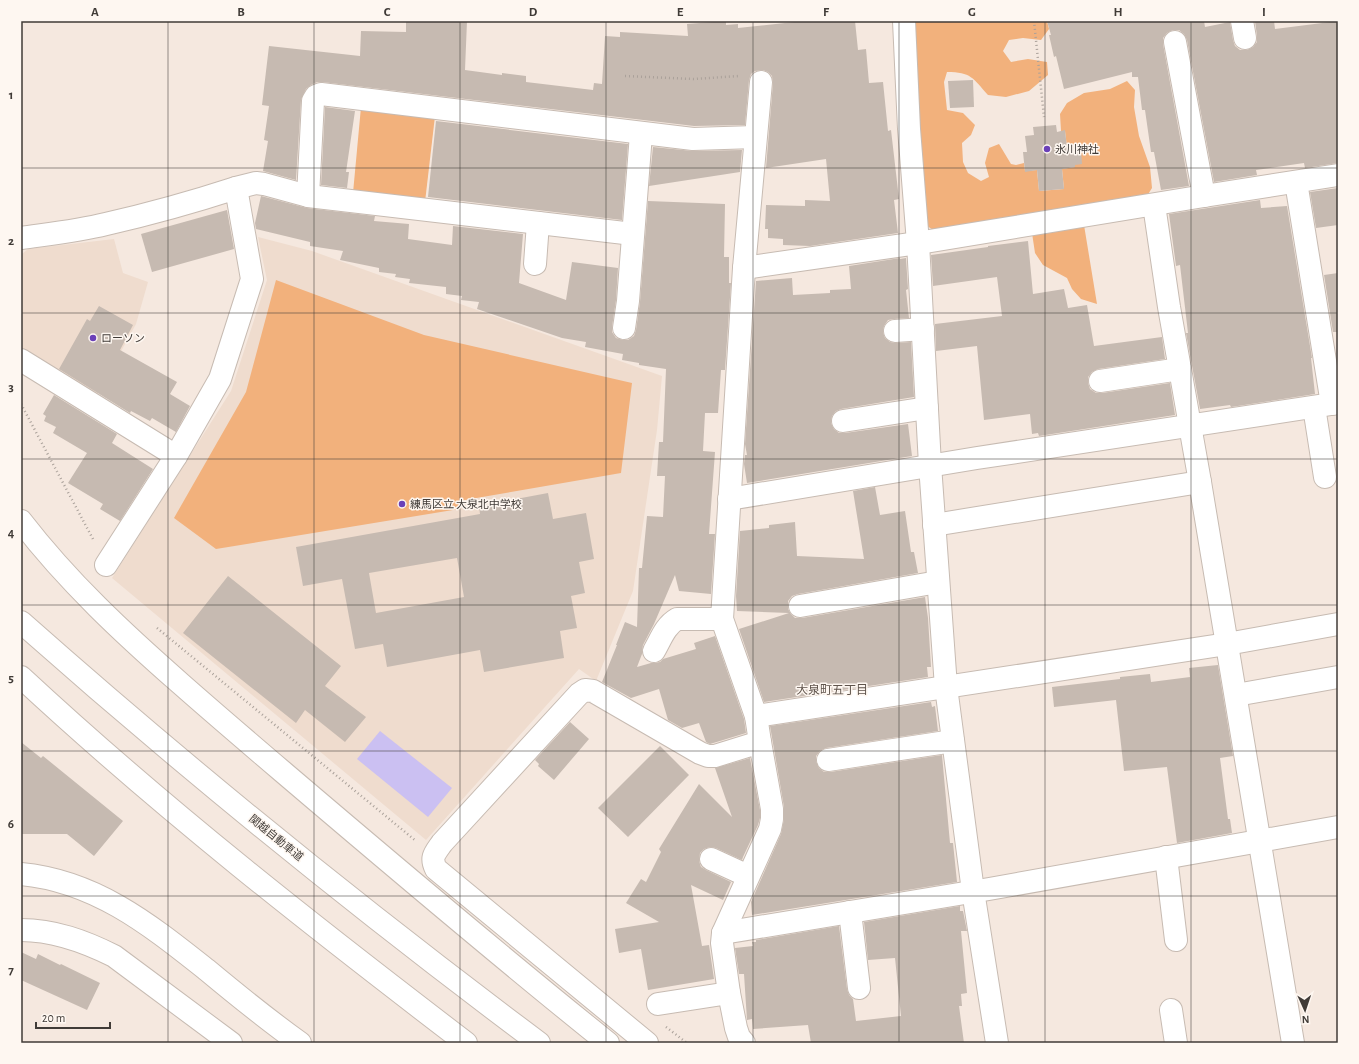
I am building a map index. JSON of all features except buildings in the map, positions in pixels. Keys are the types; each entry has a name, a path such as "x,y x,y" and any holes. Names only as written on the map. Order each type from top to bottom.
{"main road":[{"path":"904,21 909,129 918,243 930,466 946,687 973,891 997,1043"},
{"path":"1175,42 1204,196"},
{"path":"744,1043 736,1028 729,993 722,943 723,933 770,829 772,809 756,716 722,619 744,268 761,82"},
{"path":"308,196 313,101 316,96 321,94 642,134 693,139 755,137"},
{"path":"624,328 642,134"},
{"path":"744,268 918,243 1338,175"},
{"path":"1296,182 1328,405 1325,477"},
{"path":"21,238 105,225 185,204 256,183 308,196 633,234"},
{"path":"106,565 176,456 220,379 252,279 236,188"},
{"path":"1154,205 1293,1043"},
{"path":"535,264 538,223"},
{"path":"895,331 923,329"},
{"path":"21,360 176,456"},
{"path":"1100,381 1180,369"},
{"path":"729,499 930,466 1328,405"},
{"path":"843,421 927,408"},
{"path":"934,525 1200,482"},
{"path":"21,521 71,580 112,622 157,663 415,885 608,1043"},
{"path":"800,606 938,582"},
{"path":"654,651 666,629 671,623 677,620 722,619"},
{"name":"関越自動車道","path":"21,622 76,671 222,795 391,930 539,1043"},
{"path":"756,716 1227,644 1338,624"},
{"path":"21,677 51,705 189,824 352,956 466,1043"},
{"path":"1236,695 1338,677"},
{"path":"647,1043 436,869 433,863 434,856 442,843 579,694 585,690 592,691 700,753 708,756 715,756 760,742"},
{"path":"828,760 953,741"},
{"path":"723,933 1338,827"},
{"path":"1166,857 1176,940"},
{"path":"711,859 748,876"},
{"path":"21,874 34,875 60,881 87,890 115,903 171,941 246,1002 300,1043"},
{"path":"850,912 859,988"},
{"path":"21,930 37,930 76,939 96,946 114,956 231,1043"},
{"path":"660,1014 729,993"},
{"path":"1171,1010 1176,1043"}],"path":[{"path":"1034,21 1044,117"},
{"path":"625,76 686,79 741,76"},
{"path":"21,404 96,545"},
{"path":"152,624 434,856"},
{"path":"660,1014 687,1043"}],"shaded area":[{"path":"916,21 1047,21 1049,29 1041,40 1023,38 1009,40 1003,51 1011,62 1028,59 1047,62 1048,75 1029,91 1006,97 988,95 971,77 961,73 947,72 944,82 947,110 963,113 975,125 971,135 962,143 963,162 968,173 981,181 989,177 985,163 989,148 999,144 1011,164 1016,165 1024,163 1025,171 1037,170 1039,191 1064,189 1062,169 1075,167 1073,147 1067,147 1065,131 1061,131 1060,114 1067,103 1084,93 1110,89 1127,81 1135,90 1134,107 1139,136 1150,167 1152,188 1145,199 935,231 927,226 915,125"},
{"path":"361,107 435,116 425,202 353,193"},
{"path":"1084,225 1097,304 1081,299 1072,289 1067,278 1043,265 1035,253 1032,233"},
{"name":"練馬区立 大泉北中学校","path":"258,237 312,251 662,376 657,430 633,591 596,681 579,669 426,840 112,578 231,391 267,280"},
{"path":"114,239 123,273 148,282 136,324 97,395 21,349 21,255 28,249"},
{"path":"276,280 424,335 632,383 621,473 459,501 459,509 216,549 174,518 246,392"},
{"path":"380,731 452,788 428,817 357,759"}],"place":[{"name":"氷川神社","path":"1047,149"},
{"name":"ローソン","path":"93,338"},
{"name":"練馬区立 大泉北中学校","path":"402,504"}],"district":[{"name":"大泉町五丁目","path":"832,690"}]}
